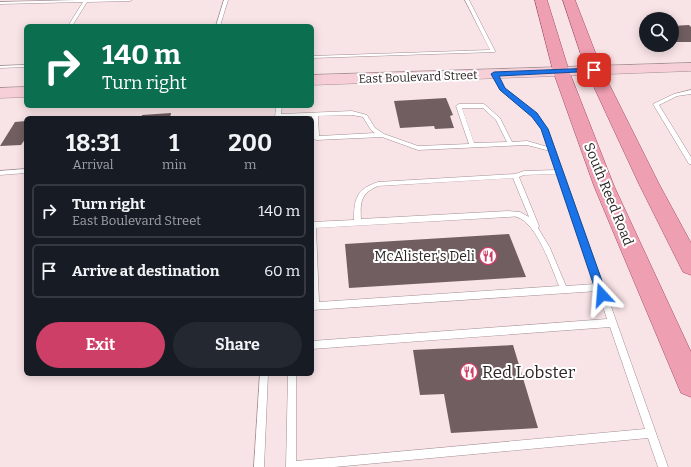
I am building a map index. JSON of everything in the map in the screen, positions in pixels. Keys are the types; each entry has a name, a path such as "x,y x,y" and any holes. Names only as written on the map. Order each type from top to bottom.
{"main road":[{"name":"South Reed Road","path":"541,0 561,71 604,186 691,383"},
{"path":"569,0 594,70 648,184 691,265"},
{"name":"East Boulevard Street","path":"314,80 691,66"},
{"path":"0,93 24,92"}],"lane":[{"path":"0,3 130,0"},
{"path":"219,24 226,0"},
{"path":"314,58 493,51 467,0"},
{"path":"71,24 86,1"},
{"path":"0,66 24,66"},
{"path":"494,74 502,89 538,120 545,129 663,467"},
{"path":"691,92 676,95 656,104 691,162"},
{"path":"472,145 459,106 484,106 498,119 510,143"},
{"path":"290,116 352,113 365,116 373,129 382,135 418,148 527,143 553,150"},
{"path":"315,114 316,138 382,135"},
{"path":"0,173 24,171"},
{"path":"358,222 357,204 361,193 369,187 378,184 515,176 524,173 560,172"},
{"path":"515,176 564,290"},
{"path":"314,225 519,214 528,219 538,230"},
{"path":"314,306 599,287"},
{"path":"314,345 612,323"},
{"path":"260,467 264,376"},
{"path":"292,376 291,466 348,464 651,433"}],"building":[{"path":"689,25 691,27 691,42 679,42 679,26"},
{"path":"446,98 453,115 450,116 454,128 435,129 434,126 400,128 394,101"},
{"path":"171,113 170,116 142,115"},
{"path":"24,121 24,141 21,145 0,146 15,122"},
{"path":"509,234 526,277 349,288 345,244"},
{"name":"Red Lobster","path":"513,345 538,428 451,433 444,394 420,395 413,350"}],"place":[{"name":"McAlister's Deli","path":"488,256"},
{"name":"Red Lobster","path":"469,372"}],"route":[{"path":"594,70 494,74 502,89 534,115 545,129 602,295"}]}
